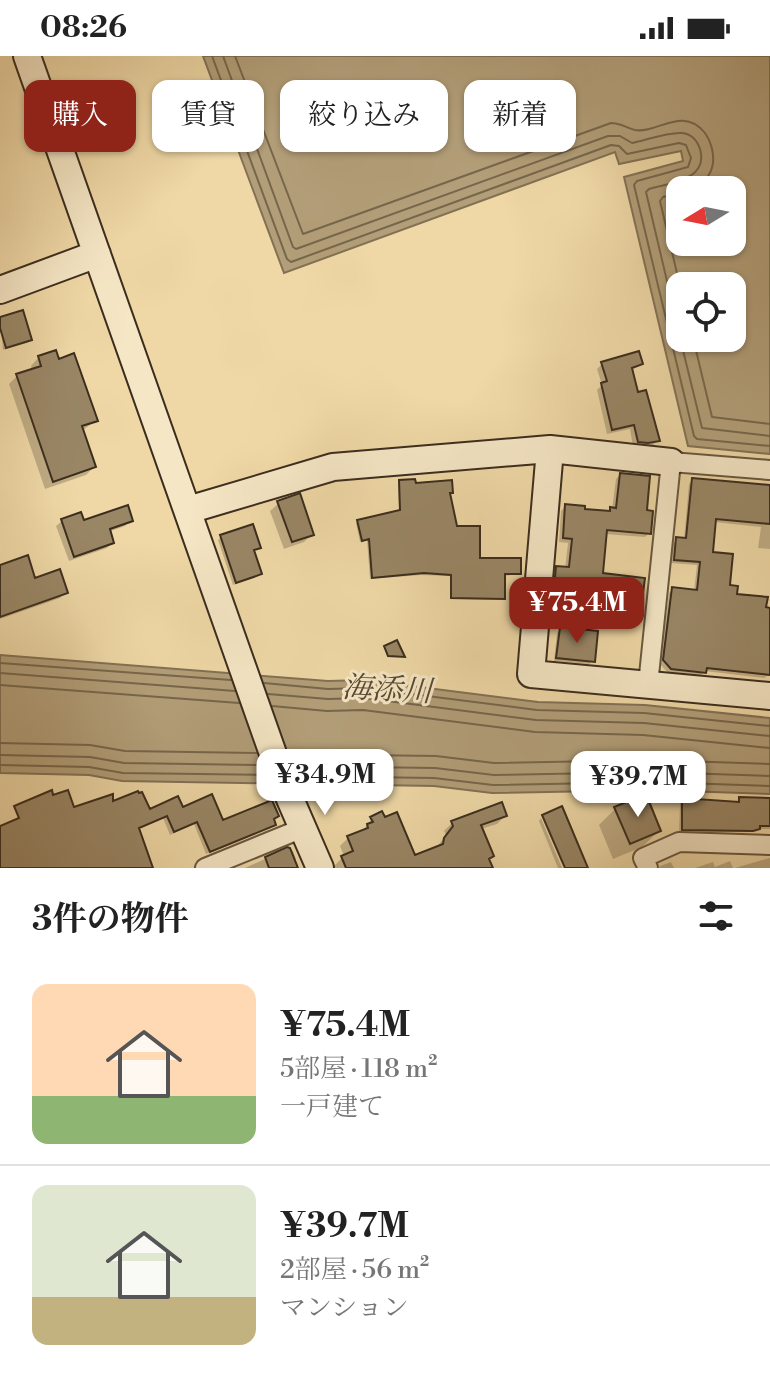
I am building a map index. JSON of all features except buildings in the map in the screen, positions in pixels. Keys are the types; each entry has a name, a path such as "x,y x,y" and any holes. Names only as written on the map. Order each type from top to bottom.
{"street":[{"path":"27,56 284,785 320,868"},
{"path":"0,290 97,254"},
{"path":"188,510 333,467 550,449 770,470"},
{"path":"550,449 531,674 770,696"},
{"path":"648,685 671,462"},
{"path":"205,868 303,828"},
{"path":"648,868 643,858 679,842 770,845"}],"water":[{"path":"203,56 770,56 770,454 688,446 624,177 683,161 681,151 619,164 615,152 284,273 239,152 264,152 264,80 212,80"},
{"name":"海添川","path":"0,655 328,681 364,680 538,702 645,705 770,718 770,794 653,790 492,793 434,786 122,781 89,775 0,773"}]}
